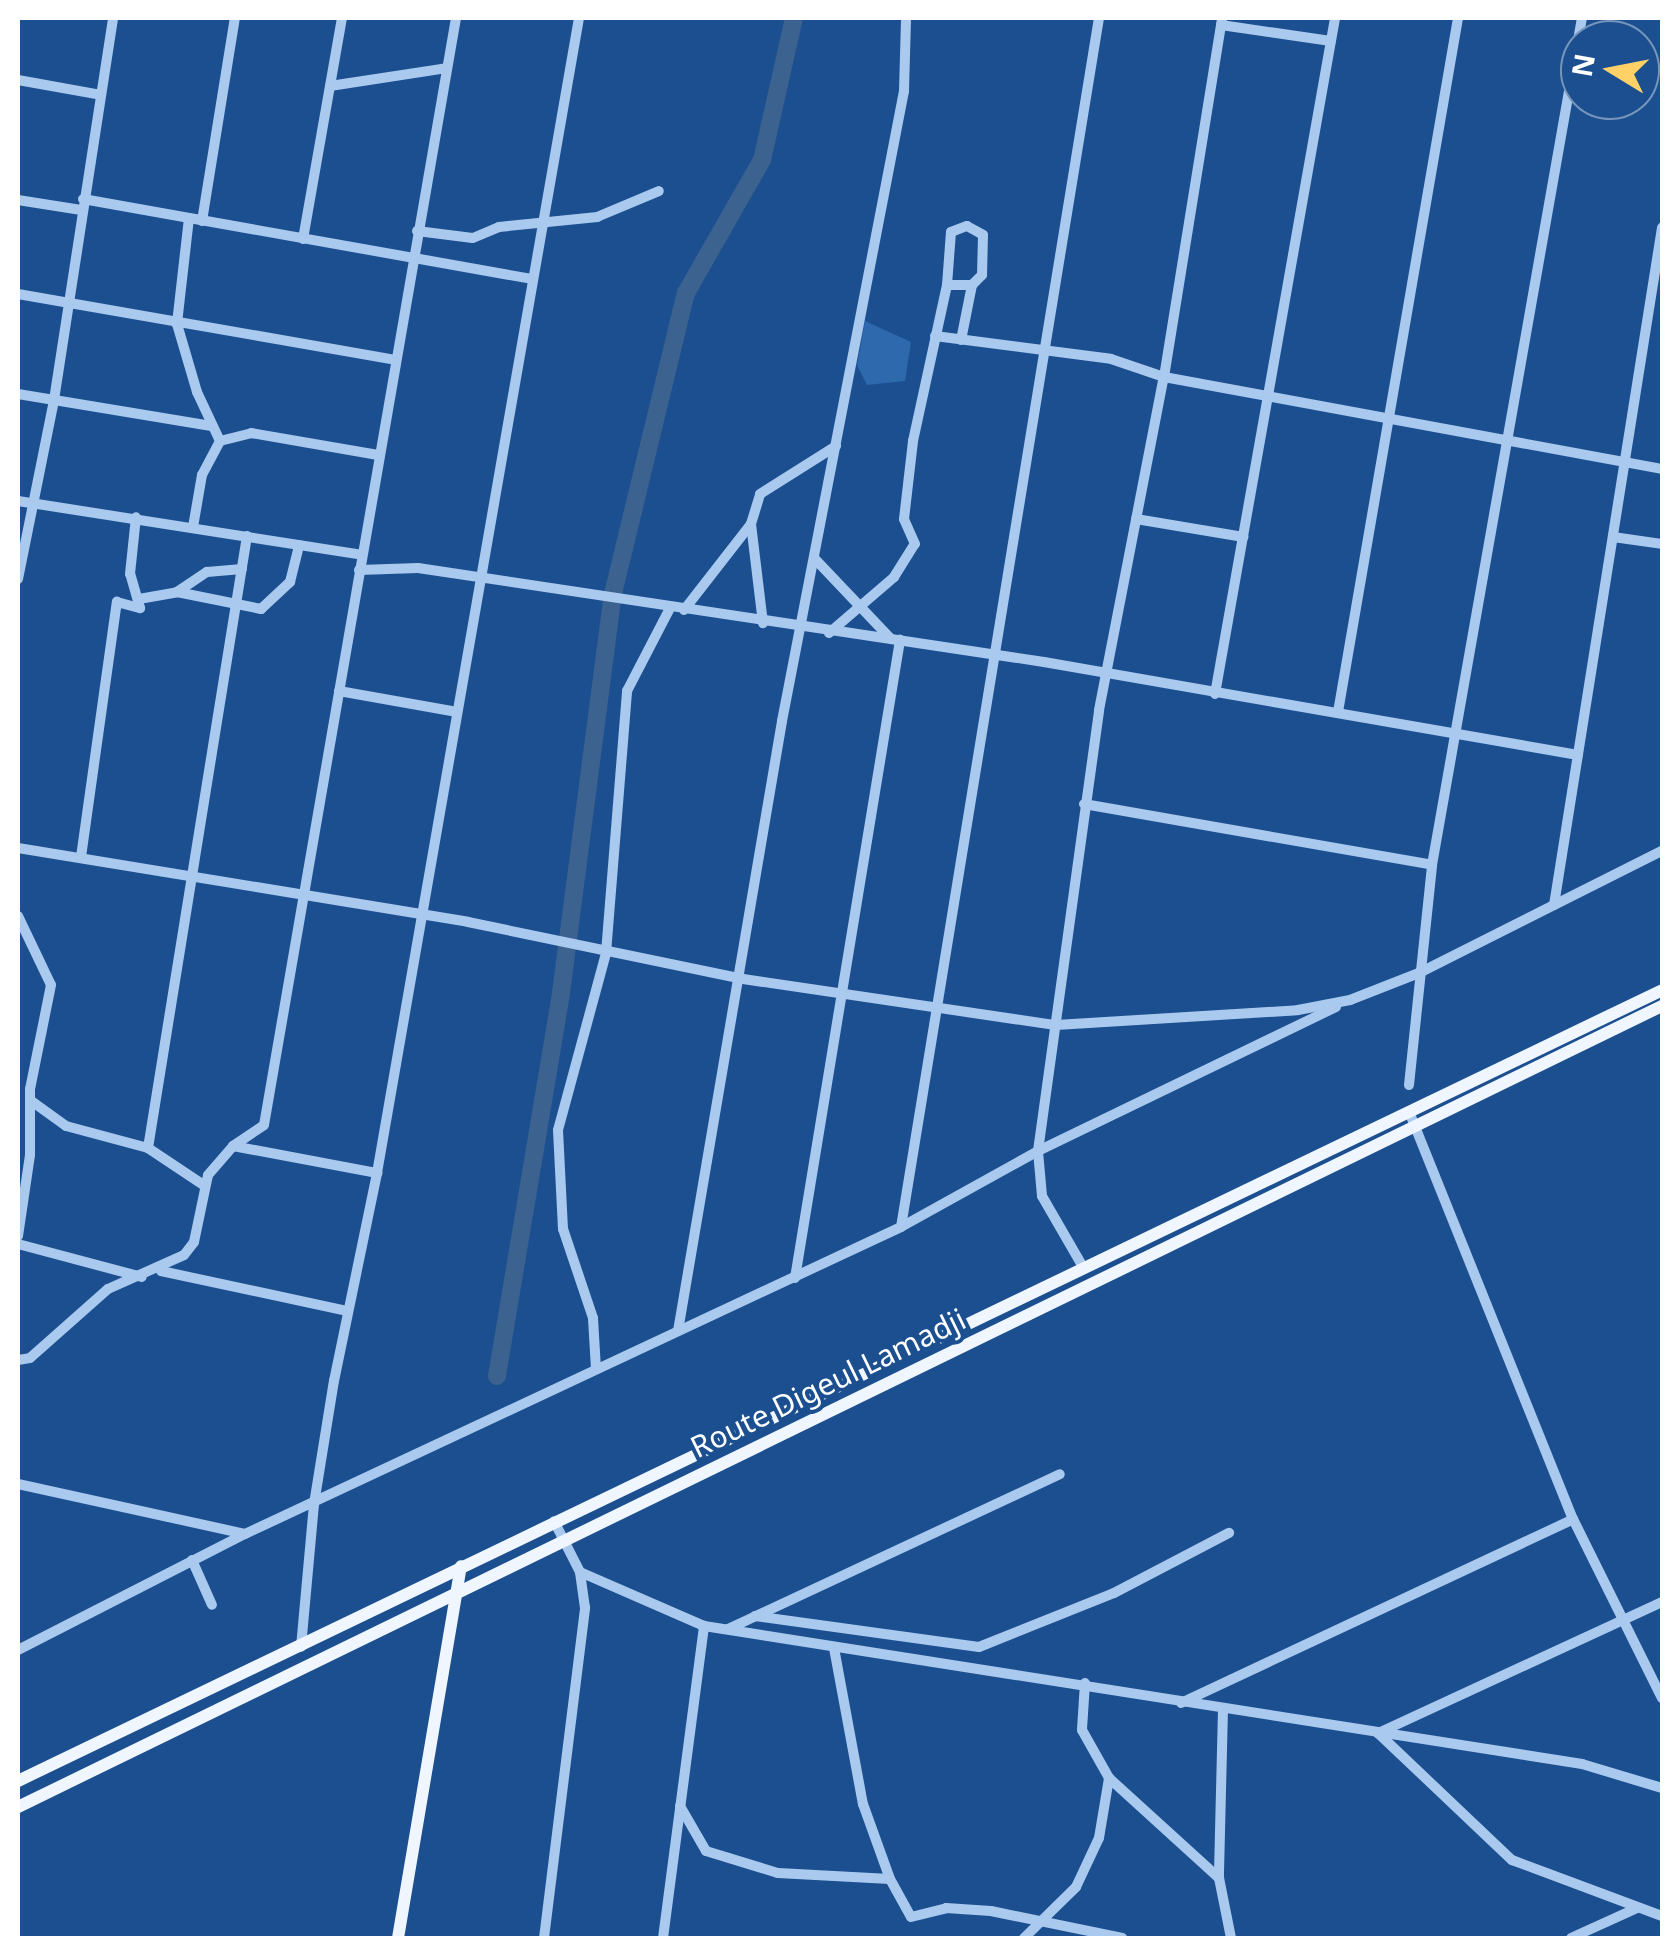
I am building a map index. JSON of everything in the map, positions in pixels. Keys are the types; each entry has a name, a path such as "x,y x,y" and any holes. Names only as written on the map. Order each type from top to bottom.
{"main road":[{"name":"Route Digeul Lamadji","path":"18,1808 1412,1120 1662,990"},
{"name":"Route Digeul Lamadji","path":"18,1781 1083,1268 1662,1006"},
{"path":"398,1938 460,1566"}],"street":[{"path":"18,579 54,400 113,18"},
{"path":"202,221 236,18"},
{"path":"303,239 342,18"},
{"path":"18,1360 30,1358 108,1289 160,1271 194,1242 205,1186 233,1146 264,1124 456,18"},
{"path":"301,1647 314,1504 377,1173 579,18"},
{"path":"678,1330 815,559 904,91 906,18"},
{"path":"901,1226 1099,18"},
{"path":"1215,694 1335,18"},
{"path":"1338,712 1458,18"},
{"path":"1409,1085 1432,865 1582,18"},
{"path":"1083,1268 1042,1196 1038,1151 1084,804 1164,378 1222,21 1332,42"},
{"path":"330,86 447,68"},
{"path":"18,80 101,95"},
{"path":"417,232 474,238 499,227 597,218 658,190"},
{"path":"18,200 189,218 533,279"},
{"path":"189,218 177,324 211,426 220,440"},
{"path":"828,632 894,576 915,544 904,518 920,394 948,285 951,232 967,226 983,236 982,275 972,286 961,340"},
{"path":"1554,906 1662,228"},
{"path":"948,285 972,286"},
{"path":"18,294 395,360"},
{"path":"935,336 1111,359 1164,378 1662,469"},
{"path":"18,394 211,426"},
{"path":"220,440 251,433 378,454"},
{"path":"193,527 202,475 220,440"},
{"path":"684,610 751,524 760,494 836,446"},
{"path":"18,502 45,501 361,555"},
{"path":"81,857 118,602 140,608 130,574 136,517"},
{"path":"1136,519 1243,538"},
{"path":"751,524 763,623"},
{"path":"148,1148 248,536"},
{"path":"1613,538 1662,544"},
{"path":"178,592 235,609 261,609 290,582 299,544"},
{"path":"815,559 895,640"},
{"path":"359,570 418,568 480,576 803,630 1106,672 1215,694 1455,729 1578,756"},
{"path":"140,599 178,592 207,572 242,569"},
{"path":"596,1369 593,1318 564,1230 558,1130 606,953 627,691 670,608"},
{"path":"795,1278 895,640"},
{"path":"338,691 457,712"},
{"path":"1084,804 1432,865"},
{"path":"18,848 422,917 742,978 1056,1025 1298,1010 1350,1000"},
{"path":"18,1650 244,1534 795,1278 901,1226 1038,1151 1350,1000 1419,973 1662,851"},
{"path":"18,916 51,985 30,1099 18,1240 143,1277"},
{"path":"30,1099 66,1126 148,1148 205,1186"},
{"path":"1412,1120 1573,1519 1662,1698"},
{"path":"233,1146 377,1173"},
{"path":"160,1271 348,1311"},
{"path":"728,1629 1060,1474"},
{"path":"18,1484 244,1534"},
{"path":"1180,1704 1573,1519"},
{"path":"544,1938 585,1608 580,1572 554,1521"},
{"path":"754,1616 979,1647 1114,1593 1229,1533"},
{"path":"192,1560 212,1605"},
{"path":"580,1572 704,1626 1085,1683 1180,1704 1582,1764 1662,1788"},
{"path":"1378,1733 1662,1602"},
{"path":"663,1938 704,1626"},
{"path":"834,1648 864,1804 890,1879 912,1917 946,1908 1122,1938"},
{"path":"1085,1683 1082,1730 1109,1778 1219,1878"},
{"path":"1222,1708 1219,1878 1231,1938"},
{"path":"1378,1733 1512,1860 1662,1916"},
{"path":"1024,1938 1046,1923 1076,1888 1099,1838 1109,1778"},
{"path":"680,1806 706,1851 778,1874 890,1879"},
{"path":"1571,1938 1636,1908"}],"shaded area":[{"path":"865,321 911,342 905,381 867,385 857,365"}],"waterway":[{"path":"497,1376 561,993 612,598 686,293 762,160 794,18"}]}
